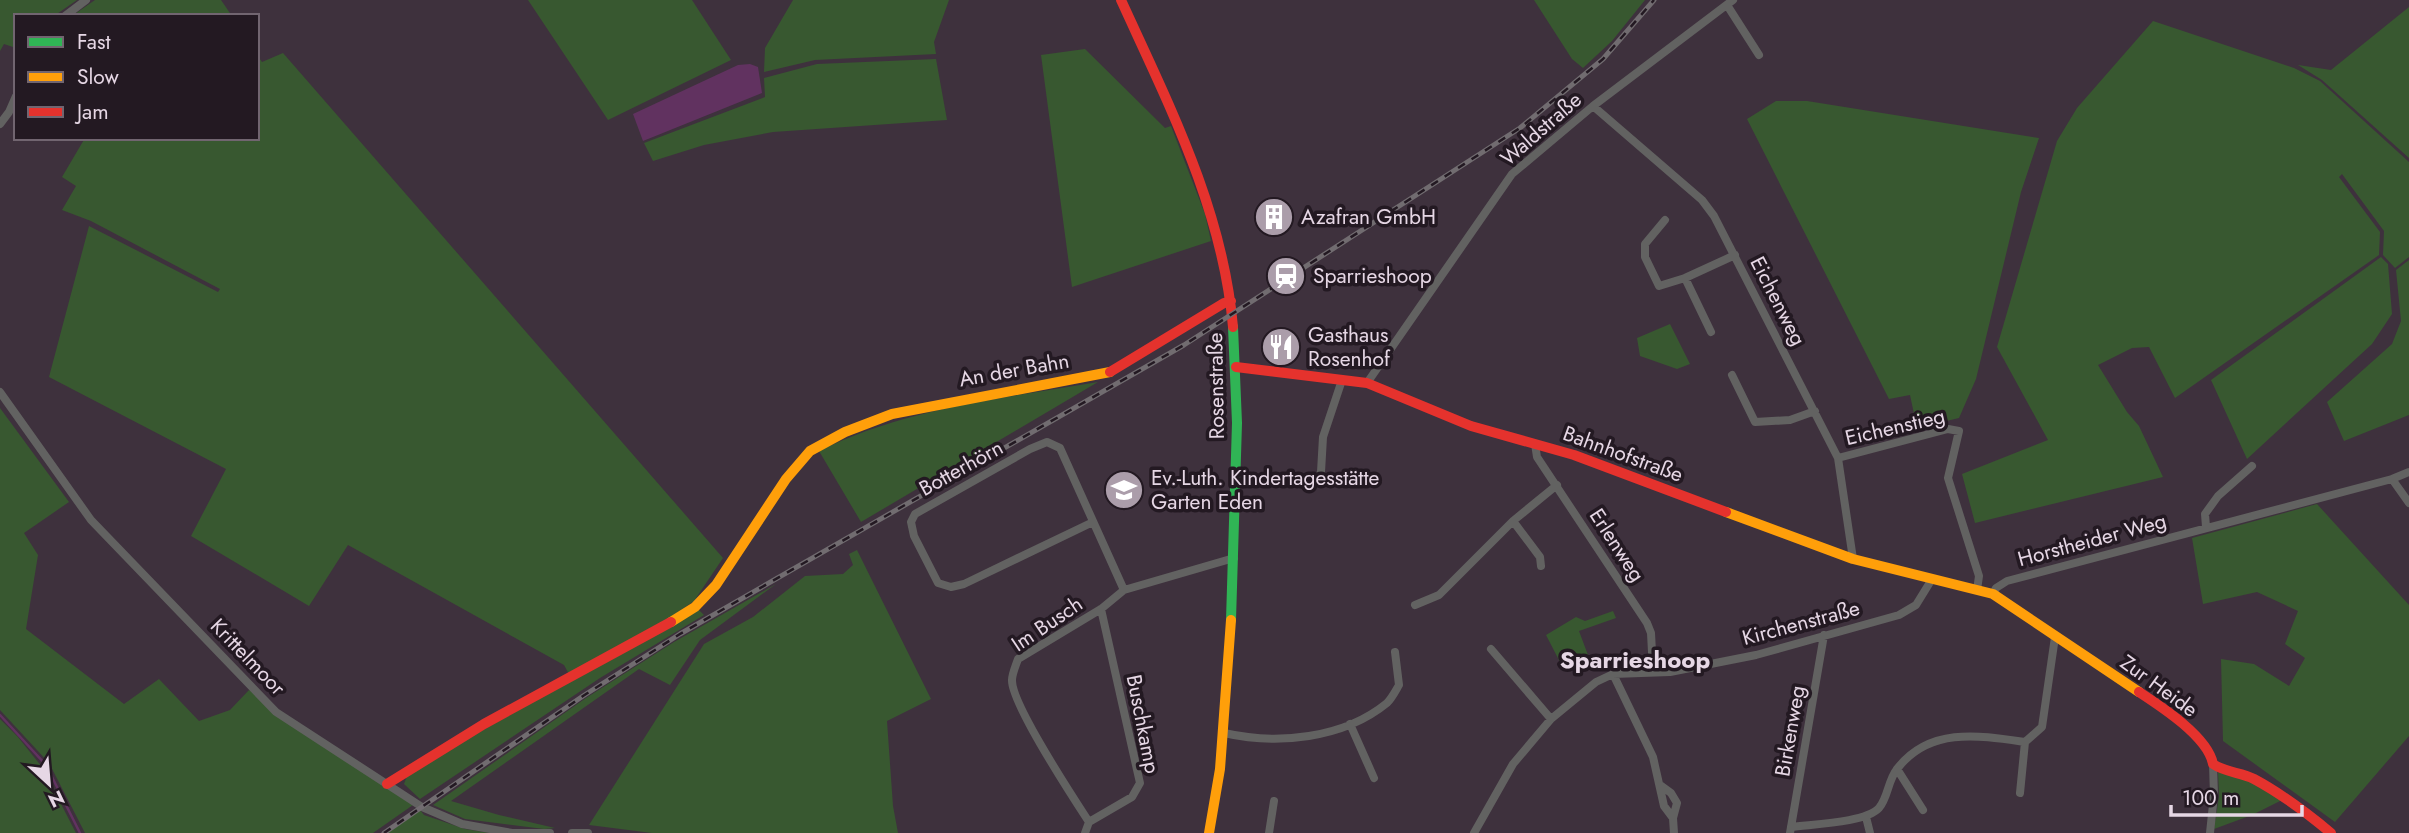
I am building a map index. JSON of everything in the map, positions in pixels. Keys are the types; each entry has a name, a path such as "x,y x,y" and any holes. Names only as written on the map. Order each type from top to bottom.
{"street":[{"path":"68,14 86,0"},
{"name":"Rosenstraße","path":"1121,0 1179,128 1211,213 1231,301 1236,367 1234,558 1224,733 1209,833"},
{"name":"Waldstraße","path":"1367,383 1512,174 1593,106 1730,2 1759,55"},
{"path":"0,124 14,101"},
{"name":"Eichenweg","path":"1593,106 1702,200 1714,216 1838,458 1853,559"},
{"path":"1665,220 1645,244 1645,257 1659,286 1685,278 1735,254"},
{"path":"1685,278 1711,332"},
{"name":"An der Bahn","path":"387,783 484,724 695,607 716,585 786,479 810,451 892,414 1104,374 1119,368 1231,301"},
{"name":"Bahnhofstraße","path":"1236,367 1367,383 1471,426 1574,455 1853,559 1993,594"},
{"path":"1732,375 1755,422 1790,420 1815,411"},
{"path":"1315,484 1321,472 1323,437 1342,380"},
{"name":"Krittelmoor","path":"0,392 91,520 276,712 422,807 462,824 512,833 550,833"},
{"name":"Eichenstieg","path":"1838,458 1948,429 1959,431 1948,478 1979,576 1977,590"},
{"name":"Botterhörn","path":"1093,522 964,584 951,587 938,583 914,536 911,522 915,513 1047,442 1060,449 1124,590"},
{"name":"Erlenweg","path":"1535,444 1538,457 1647,623 1651,633 1653,671"},
{"path":"2206,527 2205,514 2218,496 2252,466"},
{"name":"Horstheider Weg","path":"1993,594 1996,588 2007,581 2392,479 2409,472"},
{"path":"2392,479 2409,503"},
{"path":"1415,605 1438,595 1513,521 1557,485"},
{"path":"1513,521 1540,556 1541,566"},
{"name":"Im Busch","path":"1089,822 1061,779 1020,704 1011,681 1018,659 1101,609 1124,590 1234,558"},
{"name":"Kirchenstraße","path":"1474,833 1513,764 1551,719 1596,682 1613,674 1670,671 1756,655 1899,615 1916,605 1932,579"},
{"name":"Zur Heide","path":"1993,594 2158,705 2202,742 2211,754 2213,764"},
{"name":"Buschkamp","path":"1089,822 1132,797 1140,783 1101,609"},
{"name":"Birkenweg","path":"1791,830 1824,635"},
{"path":"2020,793 2025,742 2042,727 2055,638"},
{"path":"1491,649 1551,719"},
{"path":"1224,733 1242,737 1295,739 1350,724 1388,702 1399,685 1395,652"},
{"path":"1613,674 1653,757 1664,806 1673,818 1674,833"},
{"path":"1350,724 1374,778"},
{"path":"1791,830 1866,817 1881,807 1892,776 1910,753 1940,739 1968,735 2025,742"},
{"path":"2210,833 2213,764"},
{"path":"2213,764 2222,770 2250,777 2305,811 2331,833"},
{"path":"1897,769 1923,810"},
{"path":"1269,833 1274,801"},
{"path":"1866,817 1870,833"},
{"path":"1085,833 1089,822"},
{"path":"572,833 588,833"}],"green space":[{"path":"0,0 77,0 57,14 14,14 14,47 4,44 0,51"},
{"path":"95,0 221,0 231,14 75,14"},
{"path":"528,0 692,0 731,60 608,120"},
{"path":"793,0 949,0 934,42 936,54 815,60 764,72 765,48"},
{"path":"1534,0 1645,0 1612,41 1583,68 1572,59"},
{"path":"2409,7 2409,158 2322,80 2298,65 2331,70"},
{"path":"2153,21 2294,68 2320,81 2409,162 2409,257 2395,268 2383,255 2384,231 2342,174 2339,177 2380,232 2379,255 2175,398 2149,347 2132,348 2098,365 2127,412 2139,426 2163,477 1975,523 1962,474 2048,440 1997,347 2057,141 2077,108"},
{"path":"1085,49 1165,128 1171,126 1205,214 1211,241 1072,287 1041,55"},
{"path":"283,53 723,558 694,601 653,629 570,676 564,665 348,545 309,606 191,536 226,469 49,377 89,226 218,292 220,289 91,221 62,210 76,186 62,177 84,140 259,140 259,58 262,62"},
{"path":"936,59 947,120 773,132 704,145 653,161 644,143 765,97 764,78 817,64"},
{"path":"1776,101 1807,101 2039,138 2021,192 1976,379 1959,418 1917,428 1910,395 1889,399 1747,119"},
{"path":"2381,257 2388,264 2392,314 2372,344 2247,459 2211,380"},
{"path":"2409,260 2409,415 2344,441 2327,402 2392,344 2401,321 2396,270"},
{"path":"1670,324 1690,364 1677,369 1640,356 1637,338"},
{"path":"1098,382 861,522 819,451 852,436 920,414"},
{"path":"0,408 69,502 24,533 38,555 26,629 124,704 159,679 199,721 230,710 249,690 413,805 373,833 85,833 49,763 0,710"},
{"path":"2317,504 2409,605 2409,736 2335,822 2223,741 2221,659 2254,664 2289,686 2305,658 2285,644 2298,611 2257,592 2203,604 2192,538"},
{"path":"857,550 931,699 887,721 893,806 898,833 652,833 589,825 704,644 753,617 805,576 843,574 853,565 849,554"},
{"path":"776,584 700,640 670,685 639,669 451,801 555,828 465,819 433,805 586,698 674,642"},
{"path":"697,608 704,615 600,678 420,799 404,784 408,773"},
{"path":"1613,611 1616,618 1579,631 1588,655 1561,664 1546,635 1576,617 1585,621"},
{"path":"0,719 42,767 76,833 0,833"},
{"path":"2218,772 2249,780 2282,800 2214,829 2219,796"},
{"path":"420,810 424,815 465,829 490,833 387,833"}],"shaded area":[{"path":"750,64 758,67 762,93 643,141 633,114 738,65"}],"waterway":[{"path":"0,715 46,765 80,833"}],"railway":[{"path":"384,833 583,696 680,634 1184,345 1520,128 1603,59 1654,0"}],"traffic: fast":[{"path":"1231,620 1237,423 1233,327"}],"traffic: slow":[{"path":"671,622 695,607 716,585 786,479 810,451 845,432 892,414 1110,372"},
{"path":"1726,512 1853,559 1993,594 2139,692"},
{"path":"1209,833 1220,769 1231,620"}],"traffic: jam":[{"path":"1121,0 1175,119 1206,200 1218,241 1233,327"},
{"path":"1110,372 1231,301"},
{"path":"1236,367 1367,383 1471,426 1574,455 1726,512"},
{"path":"387,784 484,724 671,622"},
{"path":"2139,692 2193,733 2203,743 2213,764 2264,785 2331,833"}],"place":[{"name":"Azafran GmbH","path":"1274,217"},
{"name":"Sparrieshoop","path":"1286,276"},
{"name":"Gasthaus Rosenhof","path":"1281,347"},
{"name":"Ev.-Luth. Kindertagesstätte Garten Eden","path":"1124,490"}],"district":[{"name":"Sparrieshoop","path":"1635,659"}]}
